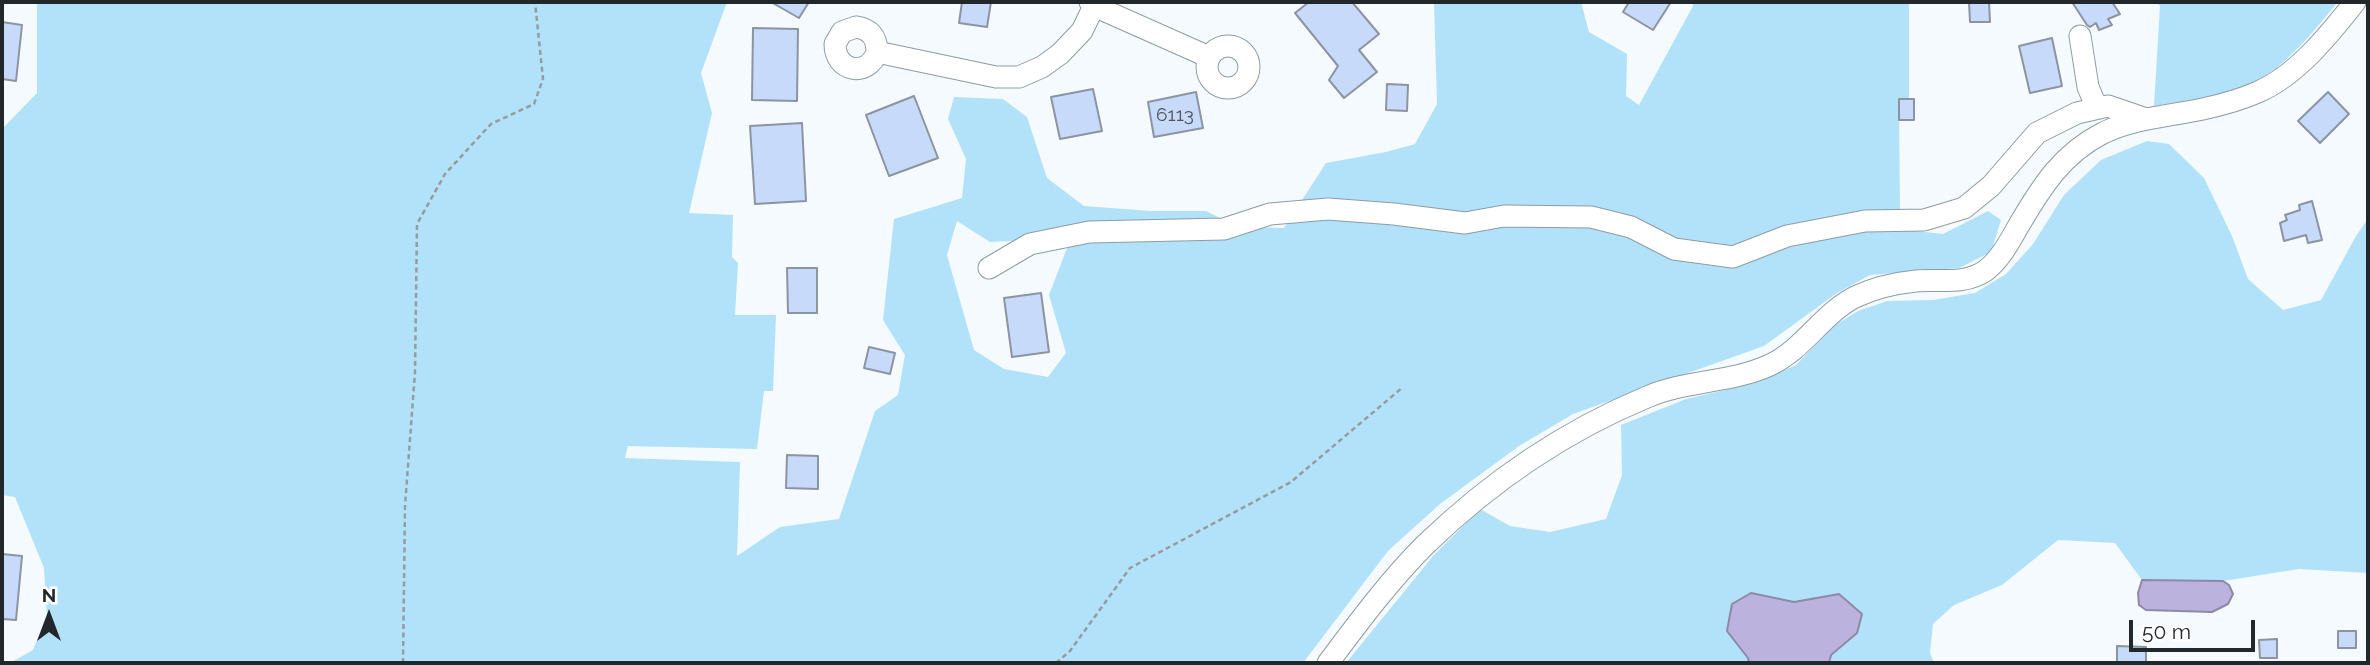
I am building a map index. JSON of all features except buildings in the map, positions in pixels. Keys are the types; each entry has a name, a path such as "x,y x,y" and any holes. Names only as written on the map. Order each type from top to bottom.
{"street":[{"path":"1328,663 1376,599 1424,546 1482,494 1541,452 1593,420 1651,395 1772,364 1792,351 1836,310 1869,291 1918,281 1972,278 1996,260 2050,177 2073,151 2106,131 2146,119 2203,109 2260,92 2300,64 2355,2"},
{"path":"877,52 996,77 1019,76 1042,67 1060,54 1082,31 1092,4 1209,57"},
{"path":"2080,36 2088,87 2098,108"},
{"path":"989,268 1030,244 1089,232 1224,229 1270,215 1328,209 1465,223 1504,216 1591,217 1630,227 1674,249 1733,257 1787,236 1865,221 1924,219 1964,208 1991,186 2038,133 2077,113 2108,106 2146,119"}],"path":[{"path":"403,663 405,506 415,372 417,224 445,174 491,124 534,104 543,79 536,2"},
{"path":"1056,663 1077,642 1130,568 1291,482 1403,387"}],"shaded area":[{"path":"37,2 727,2 701,73 712,113 689,213 733,215 732,257 738,263 735,315 776,315 773,391 764,391 757,449 628,446 625,458 740,462 737,556 780,527 839,519 875,411 898,395 905,355 883,320 894,219 962,198 966,159 948,119 954,97 1003,99 1027,117 1047,178 1084,206 1151,211 1206,211 1238,227 1284,228 1326,163 1415,144 1437,104 1434,2 1581,2 1589,32 1627,54 1626,96 1639,105 1693,6 1692,2 1909,2 1909,99 1899,99 1900,215 1861,225 1943,234 1988,211 2001,220 1991,252 1959,268 1870,275 1837,293 1764,346 1573,414 1519,446 1440,504 1388,551 1303,663 10,663 33,650 47,616 44,568 15,497 2,495 2,129 37,93","holes":["957,221 990,242 1044,239 1069,243 1049,295 1066,353 1048,377 1004,369 974,350 947,255"]},
{"path":"2156,2 2338,2 2295,51 2265,76 2226,92 2154,106 2160,6"},
{"path":"2147,141 2169,144 2204,178 2232,236 2248,279 2283,310 2321,300 2368,219 2368,573 2299,569 2223,581 2142,580 2115,543 2058,540 2002,585 1954,605 1933,624 1930,653 1934,663 1829,663 1831,655 1857,633 1839,594 1794,602 1751,593 1727,630 1749,663 1346,663 1433,556 1480,509 1510,526 1550,532 1606,519 1622,475 1621,425 1686,399 1755,383 1796,365 1835,325 1858,311 1887,301 1933,300 1975,293 2006,274 2033,244 2064,195 2101,160"},
{"path":"2142,580 2223,581 2229,585 2233,594 2228,604 2212,612 2146,610 2139,605 2138,593"},
{"path":"1751,593 1794,602 1839,594 1862,614 1857,633 1831,655 1829,663 1749,663 1727,631 1732,604"}]}
